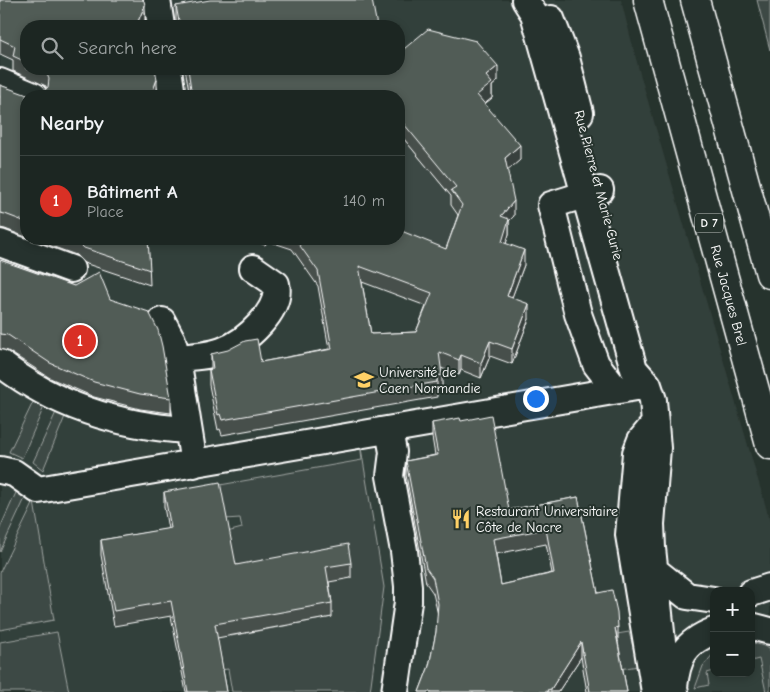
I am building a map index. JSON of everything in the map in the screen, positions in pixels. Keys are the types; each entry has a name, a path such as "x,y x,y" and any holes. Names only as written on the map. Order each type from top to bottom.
{"main road":[{"name":"Rue Jacques Brel","path":"648,0 770,445"},
{"path":"695,0 770,274"}],"street":[{"path":"157,0 160,20"},
{"name":"Rue Pierre et Marie Curie","path":"524,0 534,14 592,192 641,377 653,400 657,448 651,524 653,569 668,691"},
{"name":"Rue Pierre et Marie Curie","path":"543,0 566,58 592,192"},
{"path":"169,75 171,90"},
{"path":"0,82 20,90"},
{"path":"592,192 551,205 578,314 596,364 616,390"},
{"path":"0,243 71,269"},
{"path":"177,358 221,351 234,346 244,339 264,318 274,304 278,293 276,284 253,268"},
{"path":"162,321 172,340 177,358 194,464"},
{"path":"0,363 36,388 88,412 125,422 188,430"},
{"path":"0,470 14,473 38,490 616,390 641,377"},
{"path":"655,423 641,440 636,453 629,535 668,691"},
{"path":"390,430 393,452 390,476 404,551 408,586 408,602 395,692"},
{"path":"653,569 687,596 710,599"},
{"path":"755,592 770,587"},
{"path":"755,627 770,631"},
{"path":"668,691 677,664 685,649 699,637 712,632"}],"shaded area":[{"name":"Université de Caen Normandie","path":"0,0 621,0 639,70 770,521 770,692 0,692"},
{"path":"757,0 770,0 770,50"},
{"path":"405,140 456,202 462,220 445,281 405,244"},
{"path":"35,398 46,402 22,458 9,452"},
{"path":"58,408 66,414 43,470 33,462"},
{"path":"360,442 384,587 370,692 232,692 228,669 220,670 213,627 231,636 332,617 236,579 227,532 242,528 240,518 225,519 220,485 362,460"},
{"path":"19,486 28,492 0,552 0,528"},
{"path":"34,502 54,620 0,630 0,572"},
{"path":"57,632 69,692 0,692 0,642"},
{"path":"629,632 638,666 620,669 615,643 617,634"},
{"path":"755,643 770,648 770,692 766,692 759,659 755,660"},
{"path":"710,658 710,672 707,673 709,685 695,688 703,666"}],"building":[{"path":"0,0 143,0 145,5 139,20 20,20 20,59 13,56 15,46 0,39"},
{"path":"210,0 372,0 376,20 179,20 176,6"},
{"path":"428,29 476,41 498,66 486,76 492,83 477,95 520,145 505,158 514,201 501,216 509,219 502,242 524,250 507,296 529,304 512,349 490,341 481,363 461,355 459,360 439,352 442,375 437,376 437,382 222,420 220,414 218,415 209,370 213,369 211,354 228,350 245,341 257,339 261,362 332,349 318,271 299,245 405,245 405,232 446,249 462,205 451,190 456,187 405,125 405,90 191,90 189,75 405,75 405,48","holes":["359,266 432,293 416,332 371,334"]},
{"path":"47,75 156,75 157,79 153,90 45,90 48,87"},
{"path":"0,85 20,92 20,220 0,213"},
{"path":"81,245 148,245 150,270 84,248"},
{"path":"0,260 74,286 99,272 110,299 149,312 158,330 171,398 140,394 94,382 50,363 8,335 0,334"},
{"path":"491,415 509,510 578,497 598,593 612,590 617,612 618,627 615,628 627,692 590,692 581,642 551,689 547,690 548,692 419,692 429,666 436,632 438,604 433,578 426,568 406,461 438,455 432,423 460,418 461,421","holes":["546,529 554,573 501,585 493,539"]},
{"path":"220,482 236,565 348,544 351,563 326,567 332,603 215,624 227,692 188,692 171,601 114,611 101,540 171,528 164,492"}],"place":[{"name":"Bâtiment A","path":"80,341"},
{"name":"Université de Caen Normandie","path":"364,380"},
{"name":"Restaurant Universitaire Côte de Nacre","path":"461,519"}]}
